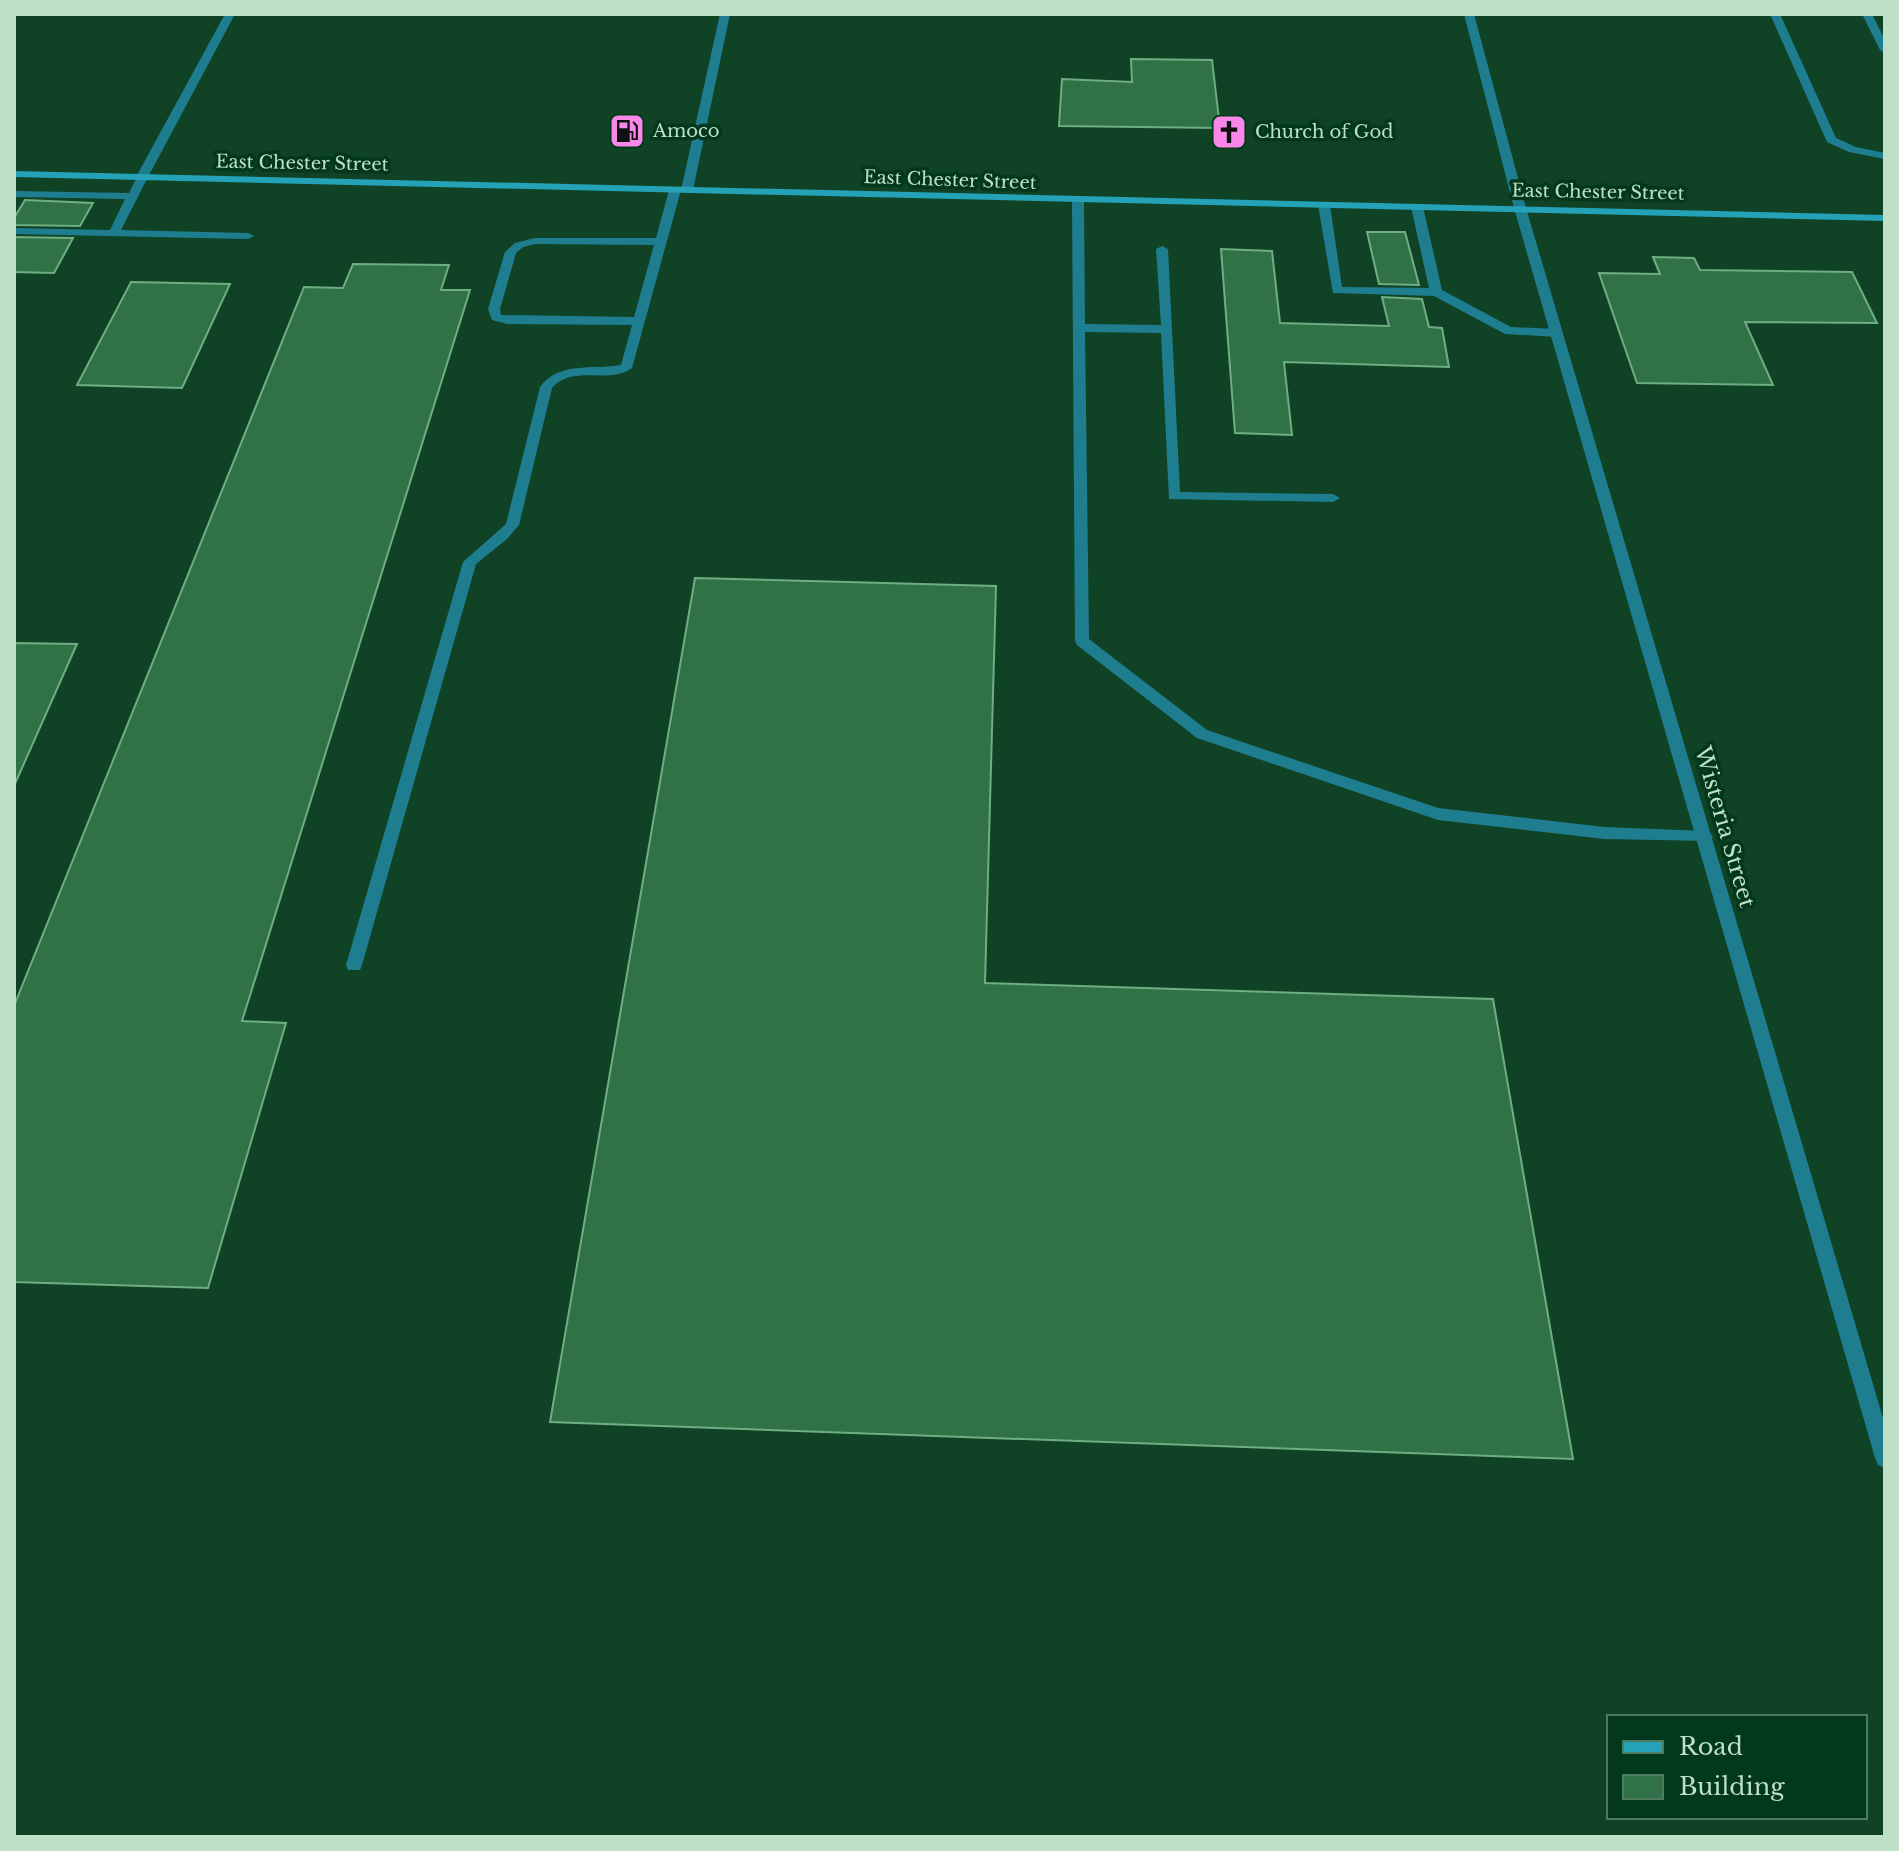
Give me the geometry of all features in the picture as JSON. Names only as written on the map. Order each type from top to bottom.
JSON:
[{"type":"main road","name":"East Chester Street","points":[[14,174],[1885,218]]},
{"type":"street","points":[[114,233],[230,14]]},
{"type":"street","points":[[354,965],[470,562],[487,545],[505,535],[512,525],[546,387],[551,378],[561,374],[615,372],[626,368],[661,242],[681,190],[725,14]]},
{"type":"street","name":"Wisteria Street","points":[[1469,14],[1520,208],[1885,1458]]},
{"type":"street","points":[[1775,14],[1831,140],[1853,150],[1885,156]]},
{"type":"street","points":[[1867,14],[1885,50]]},
{"type":"street","points":[[14,194],[132,196]]},
{"type":"street","points":[[1078,201],[1082,641],[1202,734],[1438,814],[1604,833],[1705,837]]},
{"type":"street","points":[[1324,205],[1337,290],[1436,292],[1509,331],[1557,333]]},
{"type":"street","points":[[1417,207],[1436,292]]},
{"type":"street","points":[[14,231],[248,236]]},
{"type":"street","points":[[640,321],[507,320],[496,317],[494,309],[511,252],[519,245],[535,241],[661,242]]},
{"type":"street","points":[[1162,249],[1174,496],[1333,498]]},
{"type":"street","points":[[1079,328],[1167,329]]},
{"type":"building","points":[[1131,59],[1212,60],[1220,128],[1059,126],[1062,79],[1132,82]]},
{"type":"building","points":[[25,200],[93,203],[80,226],[14,225],[14,218]]},
{"type":"building","points":[[1367,232],[1405,232],[1419,285],[1379,284]]},
{"type":"building","points":[[14,237],[73,238],[54,273],[14,272]]},
{"type":"building","points":[[1221,249],[1272,251],[1280,323],[1389,326],[1382,297],[1422,299],[1429,327],[1442,328],[1449,367],[1284,362],[1292,435],[1235,433]]},
{"type":"building","points":[[1653,257],[1694,258],[1700,270],[1852,272],[1877,323],[1745,322],[1773,385],[1637,383],[1599,273],[1660,274]]},
{"type":"building","points":[[353,264],[449,265],[441,290],[470,290],[242,1021],[286,1023],[208,1288],[14,1282],[14,1006],[304,287],[343,288]]},
{"type":"building","points":[[131,282],[230,284],[182,388],[77,385]]},
{"type":"building","points":[[695,578],[996,586],[985,983],[1493,999],[1573,1459],[550,1422]]},
{"type":"building","points":[[14,643],[77,644],[14,786]]},
{"type":"place","name":"Amoco","points":[[627,131]]},
{"type":"place","name":"Church of God","points":[[1229,132]]}]
